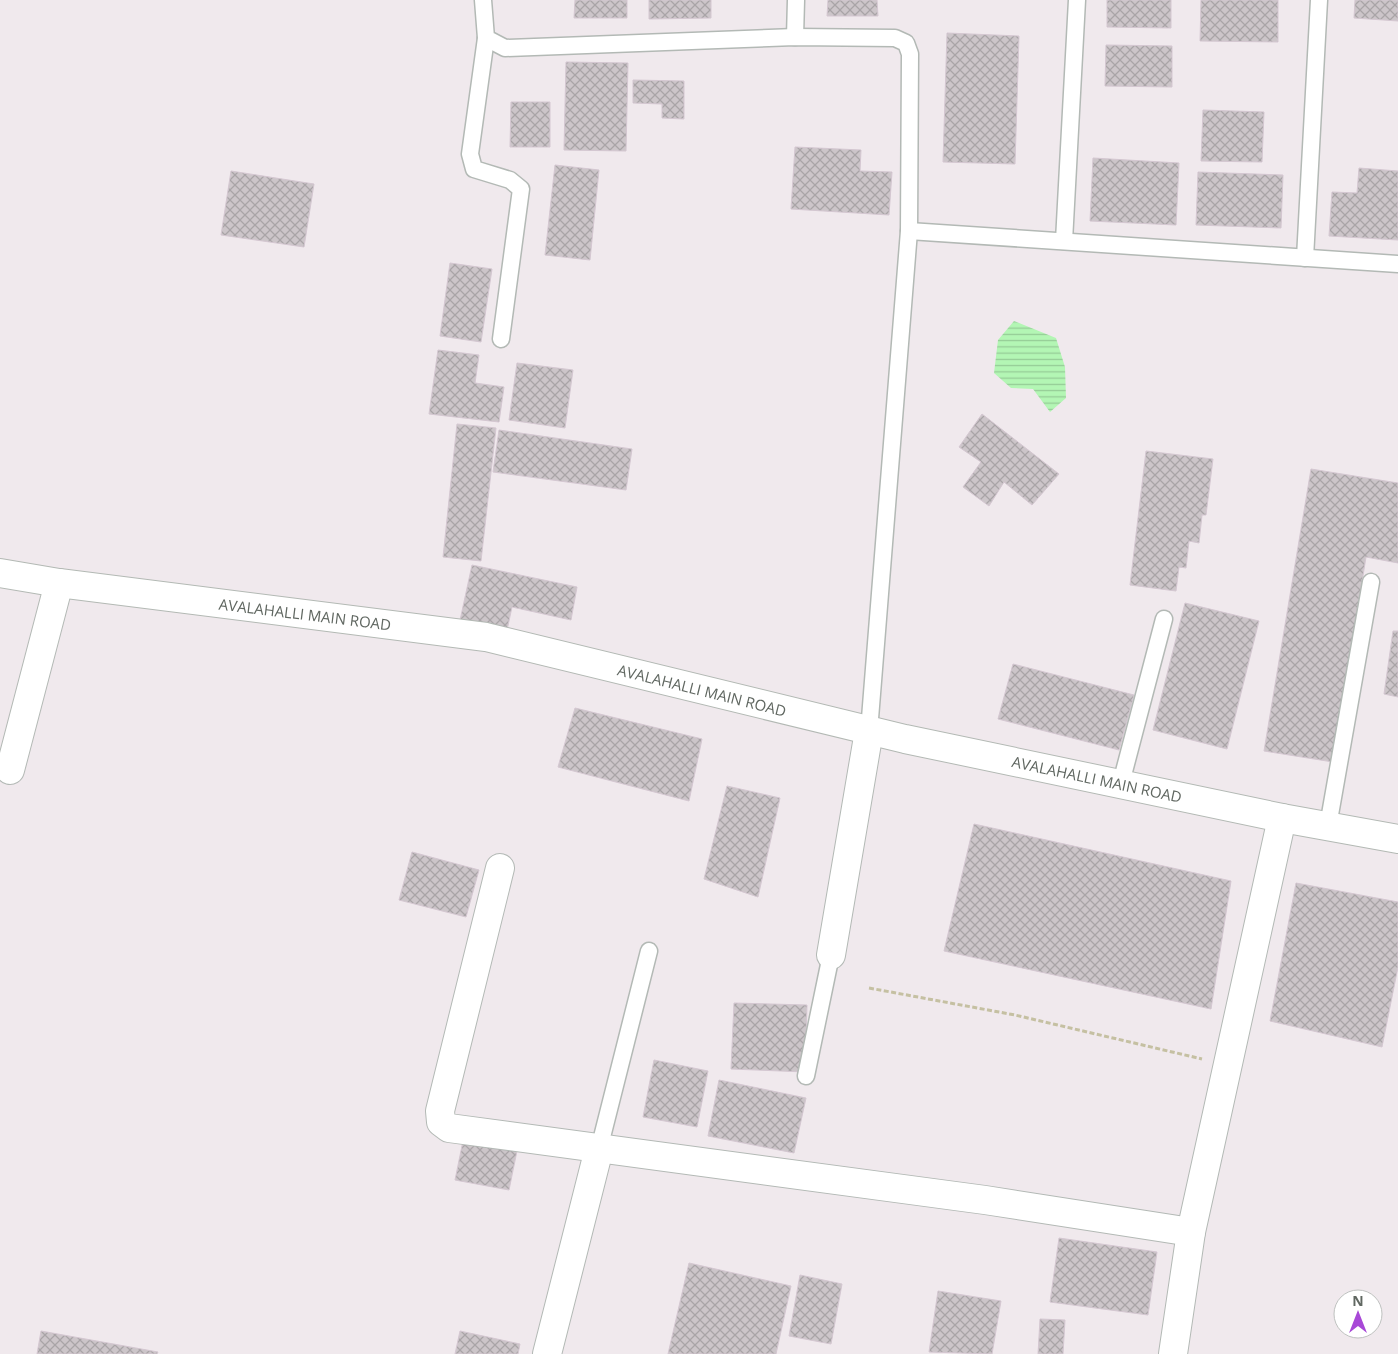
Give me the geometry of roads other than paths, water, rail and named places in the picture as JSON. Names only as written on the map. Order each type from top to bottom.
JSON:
[{"type":"street","name":"AVALAHALLI MAIN ROAD","points":[[0,573],[60,583],[486,637],[869,731],[1282,818],[1398,839]]},
{"type":"street","points":[[10,770],[60,583]]},
{"type":"street","points":[[831,955],[869,731]]},
{"type":"street","points":[[1173,1354],[1191,1232],[1282,818]]},
{"type":"street","points":[[500,868],[440,1111],[441,1122],[449,1128],[985,1200],[1191,1232]]},
{"type":"street","points":[[547,1354],[598,1149]]},
{"type":"lane","points":[[483,0],[486,38],[470,154],[474,169],[510,180],[521,189],[501,339]]},
{"type":"lane","points":[[795,37],[796,0]]},
{"type":"lane","points":[[1064,241],[1077,0]]},
{"type":"lane","points":[[1304,258],[1319,0]]},
{"type":"lane","points":[[486,38],[505,48],[795,37],[895,38],[906,43],[910,54],[909,231],[869,731]]},
{"type":"lane","points":[[909,231],[1398,264]]},
{"type":"lane","points":[[1328,826],[1371,582]]},
{"type":"lane","points":[[1121,783],[1164,618]]},
{"type":"lane","points":[[598,1149],[649,951]]},
{"type":"lane","points":[[806,1076],[831,955]]}]
